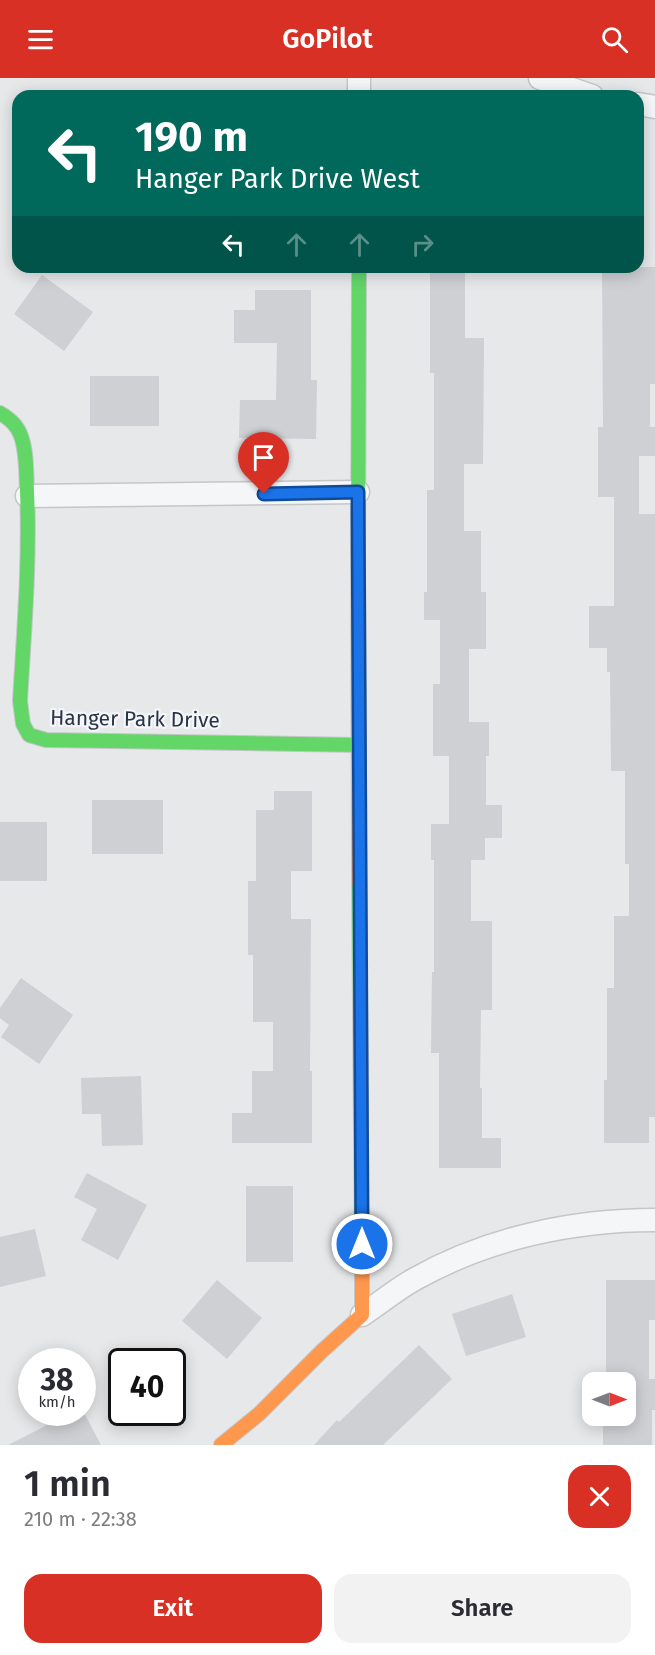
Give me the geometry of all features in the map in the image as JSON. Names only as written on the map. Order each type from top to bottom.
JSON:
[{"type":"street","points":[[540,78],[575,90]]},
{"type":"street","points":[[359,273],[358,745],[362,1315]]},
{"type":"street","name":"Hanger Park Drive","points":[[0,413],[18,428],[24,447],[27,559],[20,701],[23,724],[29,735],[46,740],[358,745]]},
{"type":"street","points":[[27,496],[358,492]]},
{"type":"street","points":[[220,1445],[265,1410],[319,1354],[362,1315],[415,1279],[473,1251],[542,1231],[614,1220],[655,1220]]},
{"type":"building","points":[[644,267],[655,267],[655,384],[650,384],[650,427],[655,427],[655,456],[639,456],[639,514],[655,514],[655,1117],[649,1117],[649,1143],[604,1143],[607,988],[614,988],[614,916],[629,916],[629,864],[625,864],[625,771],[611,771],[610,672],[607,672],[607,648],[589,648],[589,606],[614,606],[614,497],[598,497],[598,427],[603,427],[602,273],[644,273]]},
{"type":"building","points":[[430,273],[465,273],[465,338],[484,338],[483,464],[464,464],[464,531],[481,531],[481,592],[486,592],[486,649],[469,649],[469,722],[489,722],[486,805],[502,805],[502,838],[485,838],[485,860],[471,860],[471,921],[492,921],[492,1010],[481,1010],[480,1088],[482,1088],[482,1138],[501,1138],[501,1168],[439,1168],[439,1053],[431,1053],[434,860],[431,860],[431,824],[449,824],[449,756],[433,756],[433,684],[440,684],[440,620],[424,620],[424,592],[427,592],[427,490],[434,490],[434,373],[430,373]]},
{"type":"building","points":[[42,275],[93,312],[64,351],[14,314]]},
{"type":"building","points":[[255,290],[311,290],[311,380],[317,380],[316,439],[239,438],[240,400],[276,400],[277,343],[234,343],[234,310],[255,310]]},
{"type":"building","points":[[90,376],[159,376],[159,426],[90,426]]},
{"type":"building","points":[[274,791],[312,791],[312,871],[291,871],[291,919],[311,919],[312,1143],[232,1143],[232,1113],[252,1113],[252,1071],[273,1071],[273,1022],[253,1022],[253,955],[248,955],[248,881],[256,881],[256,810],[274,810]]},
{"type":"building","points":[[92,800],[163,800],[163,854],[92,854]]},
{"type":"building","points":[[0,822],[47,822],[47,881],[0,881]]},
{"type":"building","points":[[21,978],[73,1015],[39,1064],[1,1037],[9,1025],[0,1018],[0,1008]]},
{"type":"building","points":[[141,1076],[143,1145],[102,1146],[101,1114],[82,1114],[81,1078]]},
{"type":"building","points":[[87,1173],[147,1205],[118,1260],[81,1240],[97,1209],[74,1197]]},
{"type":"building","points":[[246,1186],[293,1186],[293,1262],[246,1262]]},
{"type":"building","points":[[35,1229],[46,1276],[0,1287],[0,1237]]},
{"type":"building","points":[[217,1280],[262,1318],[227,1359],[182,1321]]},
{"type":"building","points":[[606,1280],[655,1280],[655,1320],[649,1320],[649,1379],[655,1379],[652,1445],[603,1445],[603,1426],[636,1426],[636,1372],[606,1372]]},
{"type":"building","points":[[512,1294],[526,1337],[466,1356],[452,1314]]},
{"type":"building","points":[[419,1345],[452,1379],[383,1445],[314,1445],[337,1420],[339,1422]]},
{"type":"building","points":[[45,1426],[91,1426],[101,1445],[8,1445]]},
{"type":"traffic: fast","points":[[358,551],[359,273]]},
{"type":"traffic: fast","points":[[0,413],[17,429],[21,436],[25,456],[28,544],[20,701],[23,724],[29,735],[46,740],[358,745]]},
{"type":"traffic: fast","points":[[359,883],[362,1254]]},
{"type":"traffic: slow","points":[[358,551],[359,883]]},
{"type":"traffic: slow","points":[[221,1445],[259,1414],[362,1315],[362,1254]]},
{"type":"route","points":[[264,494],[358,492],[362,1244]]}]
